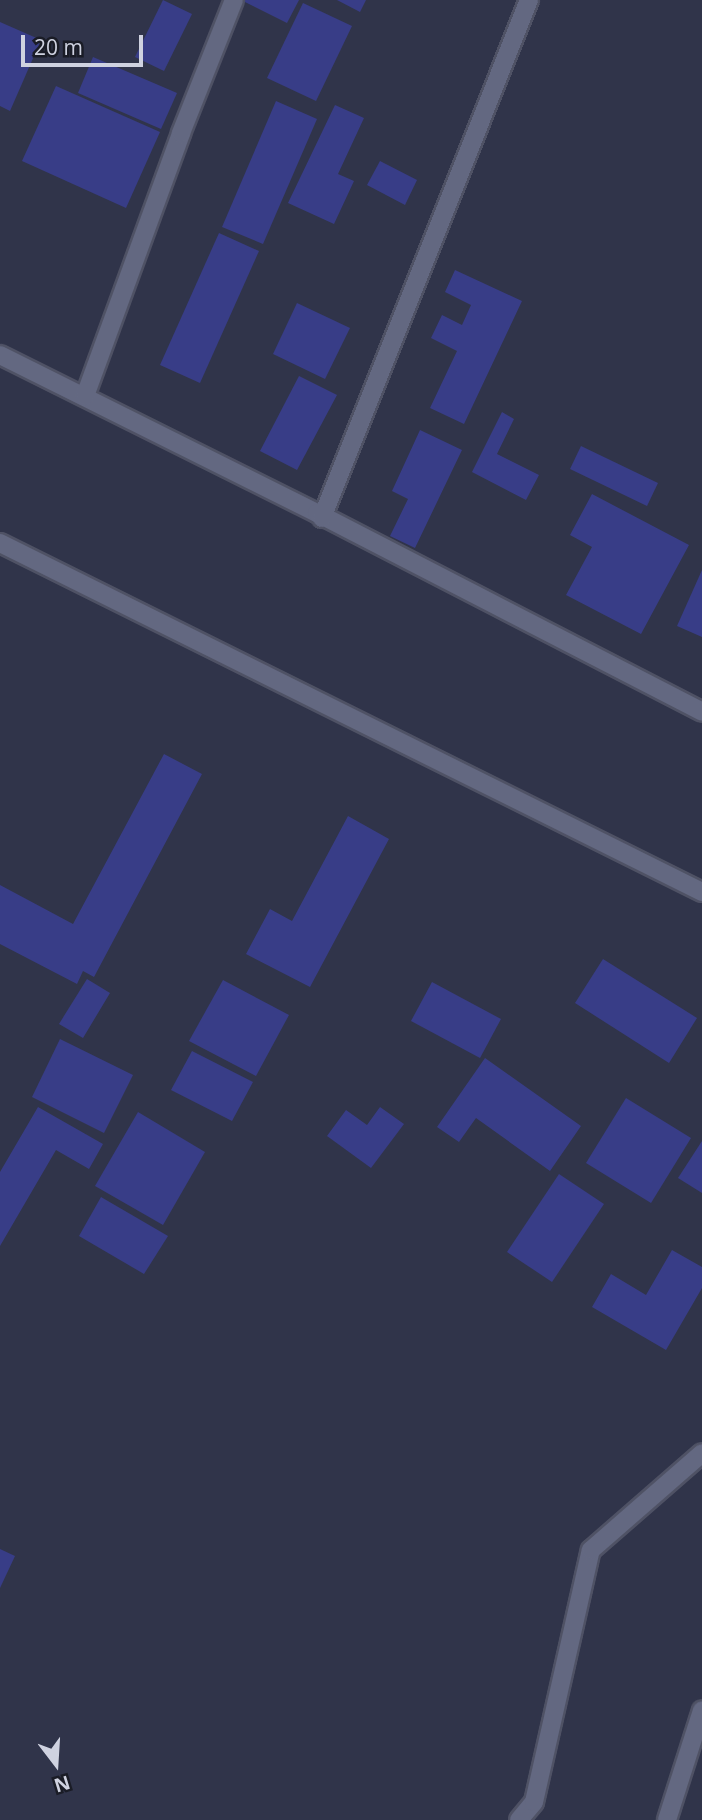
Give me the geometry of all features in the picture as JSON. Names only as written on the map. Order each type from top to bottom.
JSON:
[{"type":"street","points":[[85,397],[181,132],[234,0]]},
{"type":"street","points":[[322,518],[529,0]]},
{"type":"street","points":[[0,355],[702,712]]},
{"type":"street","points":[[0,543],[702,892]]},
{"type":"street","points":[[519,1820],[534,1802],[591,1550],[702,1453]]},
{"type":"street","points":[[667,1820],[702,1710]]},
{"type":"building","points":[[163,0],[192,14],[164,71],[135,57]]},
{"type":"building","points":[[241,0],[299,0],[287,23]]},
{"type":"building","points":[[337,0],[366,0],[360,12]]},
{"type":"building","points":[[303,3],[352,26],[316,101],[267,78]]},
{"type":"building","points":[[0,22],[41,40],[10,111],[0,106]]},
{"type":"building","points":[[93,57],[177,93],[161,129],[78,93]]},
{"type":"building","points":[[56,86],[160,132],[126,208],[22,161]]},
{"type":"building","points":[[276,101],[317,119],[263,244],[222,227]]},
{"type":"building","points":[[335,105],[364,118],[338,174],[354,181],[334,224],[288,203]]},
{"type":"building","points":[[380,161],[417,180],[405,205],[367,185]]},
{"type":"building","points":[[219,233],[259,251],[200,383],[160,365]]},
{"type":"building","points":[[455,270],[522,301],[464,424],[430,408],[457,351],[431,338],[442,315],[462,325],[471,305],[445,292]]},
{"type":"building","points":[[297,303],[350,328],[325,379],[273,354]]},
{"type":"building","points":[[299,376],[337,395],[297,470],[260,451]]},
{"type":"building","points":[[502,412],[514,419],[497,454],[539,475],[526,500],[472,472]]},
{"type":"building","points":[[420,430],[462,450],[415,548],[390,536],[408,499],[392,491]]},
{"type":"building","points":[[581,446],[658,483],[647,506],[570,469]]},
{"type":"building","points":[[592,494],[689,545],[641,634],[566,595],[592,547],[570,535]]},
{"type":"building","points":[[702,570],[702,637],[677,626]]},
{"type":"building","points":[[164,754],[202,774],[94,977],[83,971],[77,984],[0,944],[0,885],[73,924]]},
{"type":"building","points":[[348,816],[389,839],[310,987],[246,954],[270,909],[292,921]]},
{"type":"building","points":[[603,959],[697,1018],[669,1063],[575,1003]]},
{"type":"building","points":[[87,979],[110,993],[83,1038],[59,1024]]},
{"type":"building","points":[[223,980],[289,1015],[256,1076],[189,1041]]},
{"type":"building","points":[[432,982],[501,1019],[480,1058],[411,1021]]},
{"type":"building","points":[[60,1039],[133,1075],[104,1133],[32,1097]]},
{"type":"building","points":[[192,1051],[253,1082],[232,1121],[171,1090]]},
{"type":"building","points":[[485,1058],[581,1126],[550,1171],[476,1118],[459,1142],[437,1127]]},
{"type":"building","points":[[626,1098],[691,1138],[651,1203],[586,1163]]},
{"type":"building","points":[[38,1107],[103,1144],[89,1169],[56,1150],[0,1246],[0,1172]]},
{"type":"building","points":[[380,1107],[404,1124],[371,1168],[327,1136],[346,1110],[367,1125]]},
{"type":"building","points":[[138,1112],[205,1152],[163,1225],[95,1186]]},
{"type":"building","points":[[702,1141],[702,1193],[678,1178]]},
{"type":"building","points":[[559,1174],[604,1204],[552,1282],[507,1252]]},
{"type":"building","points":[[101,1197],[168,1236],[144,1274],[79,1236]]},
{"type":"building","points":[[672,1250],[702,1267],[702,1288],[666,1350],[592,1307],[611,1274],[646,1295]]},
{"type":"building","points":[[0,1549],[15,1556],[0,1588]]}]
